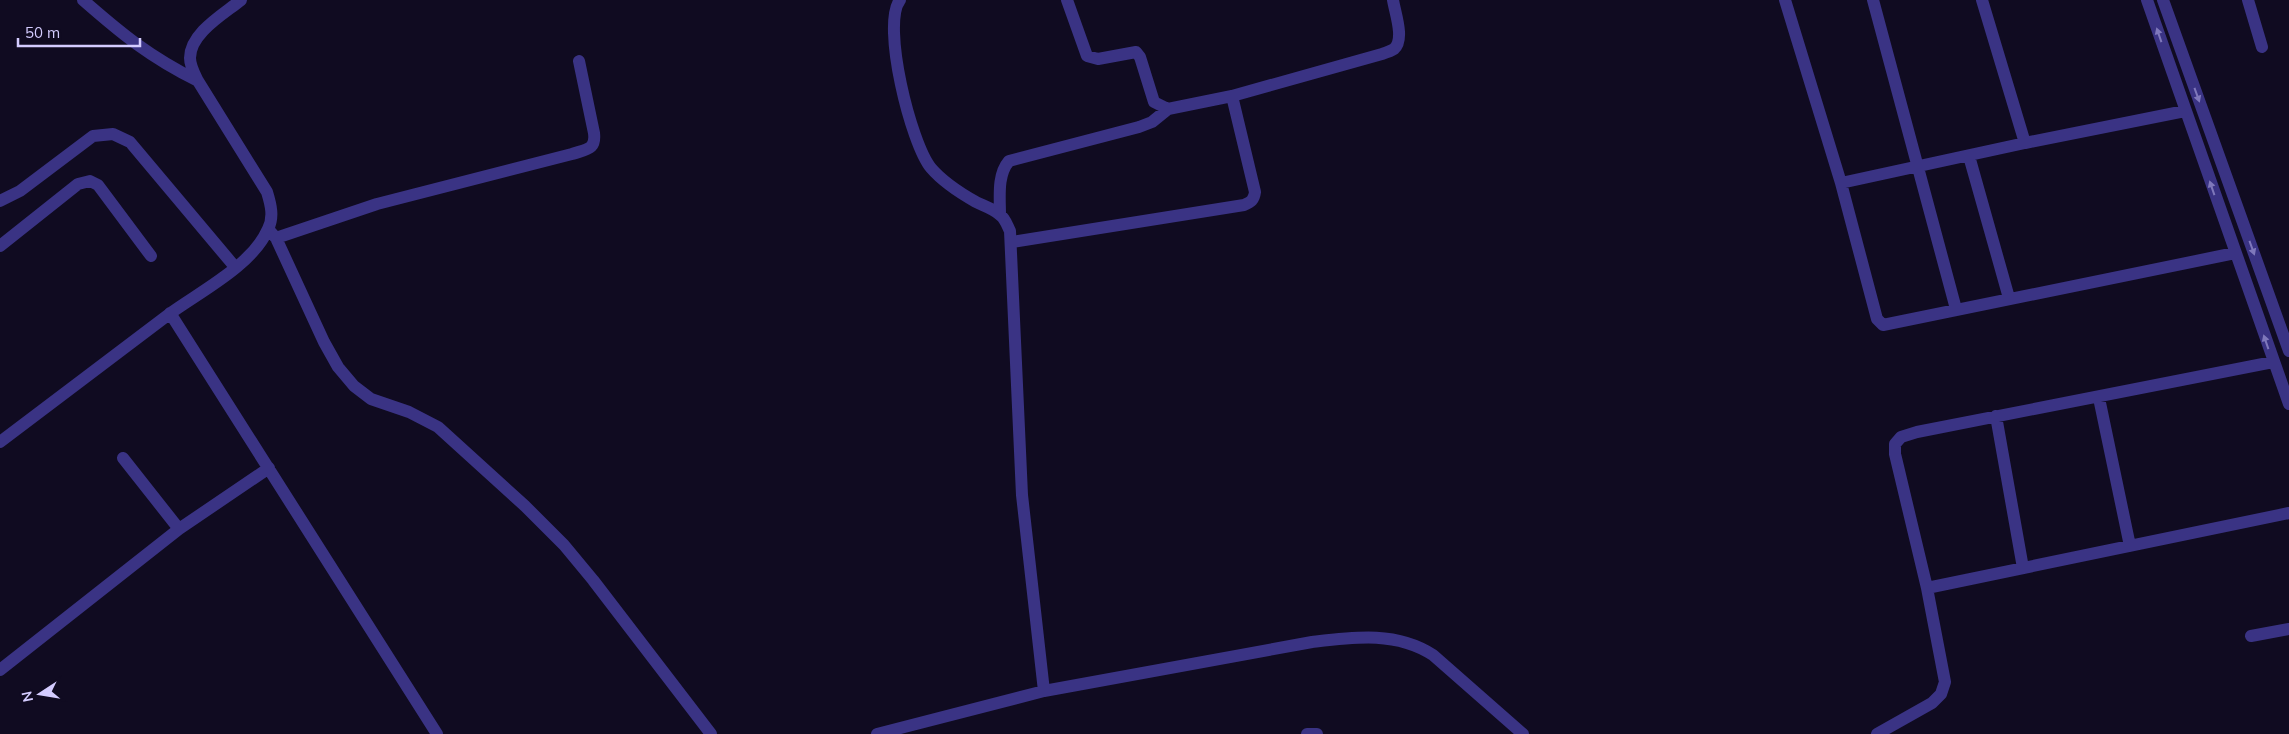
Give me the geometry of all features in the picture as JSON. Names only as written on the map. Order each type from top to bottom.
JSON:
[{"type":"street","points":[[83,0],[141,50],[163,64],[198,81]]},
{"type":"street","points":[[241,0],[211,24],[192,46],[191,67],[267,192],[272,210],[272,234],[338,368],[354,386],[371,399],[409,412],[438,427],[526,506],[564,545],[593,580],[711,734]]},
{"type":"street","points":[[900,0],[896,5],[894,19],[898,63],[908,119],[922,155],[940,177],[961,194],[1000,214],[1010,230],[1022,495],[1044,691]]},
{"type":"street","points":[[1067,0],[1087,56],[1098,59],[1136,52],[1140,57],[1154,102],[1168,109]]},
{"type":"street","points":[[1000,214],[1001,176],[1003,168],[1009,161],[1139,127],[1152,122],[1168,109],[1232,96],[1394,49],[1398,42],[1399,33],[1393,0]]},
{"type":"street","points":[[1785,0],[1841,182],[1877,319],[1880,323],[1887,325],[2009,298],[2235,253]]},
{"type":"street","points":[[1873,0],[1919,165],[1956,309]]},
{"type":"street","points":[[1982,0],[2025,143]]},
{"type":"street","points":[[2147,0],[2289,404]]},
{"type":"street","points":[[2163,0],[2285,330],[2289,351]]},
{"type":"street","points":[[2248,0],[2262,47]]},
{"type":"street","points":[[0,442],[170,313],[236,267],[272,234],[377,204],[572,154],[593,146],[595,143],[594,133],[580,61]]},
{"type":"street","points":[[1012,242],[1244,205],[1251,202],[1255,192],[1232,96]]},
{"type":"street","points":[[1841,182],[2185,111]]},
{"type":"street","points":[[0,202],[20,191],[93,136],[113,134],[130,142],[236,267]]},
{"type":"street","points":[[1970,156],[2009,298]]},
{"type":"street","points":[[0,246],[78,184],[90,181],[98,185],[151,256]]},
{"type":"street","points":[[170,313],[437,734]]},
{"type":"street","points":[[1876,734],[1932,703],[1941,694],[1945,682],[1926,588],[1895,454],[1895,444],[1901,437],[1996,416],[2099,398],[2273,362]]},
{"type":"street","points":[[2099,398],[2130,546]]},
{"type":"street","points":[[1996,416],[2024,568]]},
{"type":"street","points":[[123,458],[179,529]]},
{"type":"street","points":[[0,670],[179,529],[269,468]]},
{"type":"street","points":[[1926,588],[2289,513]]},
{"type":"street","points":[[2251,636],[2289,629]]},
{"type":"street","points":[[877,734],[1044,691],[1312,642],[1350,637],[1384,637],[1410,643],[1433,654],[1523,734]]},
{"type":"street","points":[[1307,734],[1317,734]]}]
